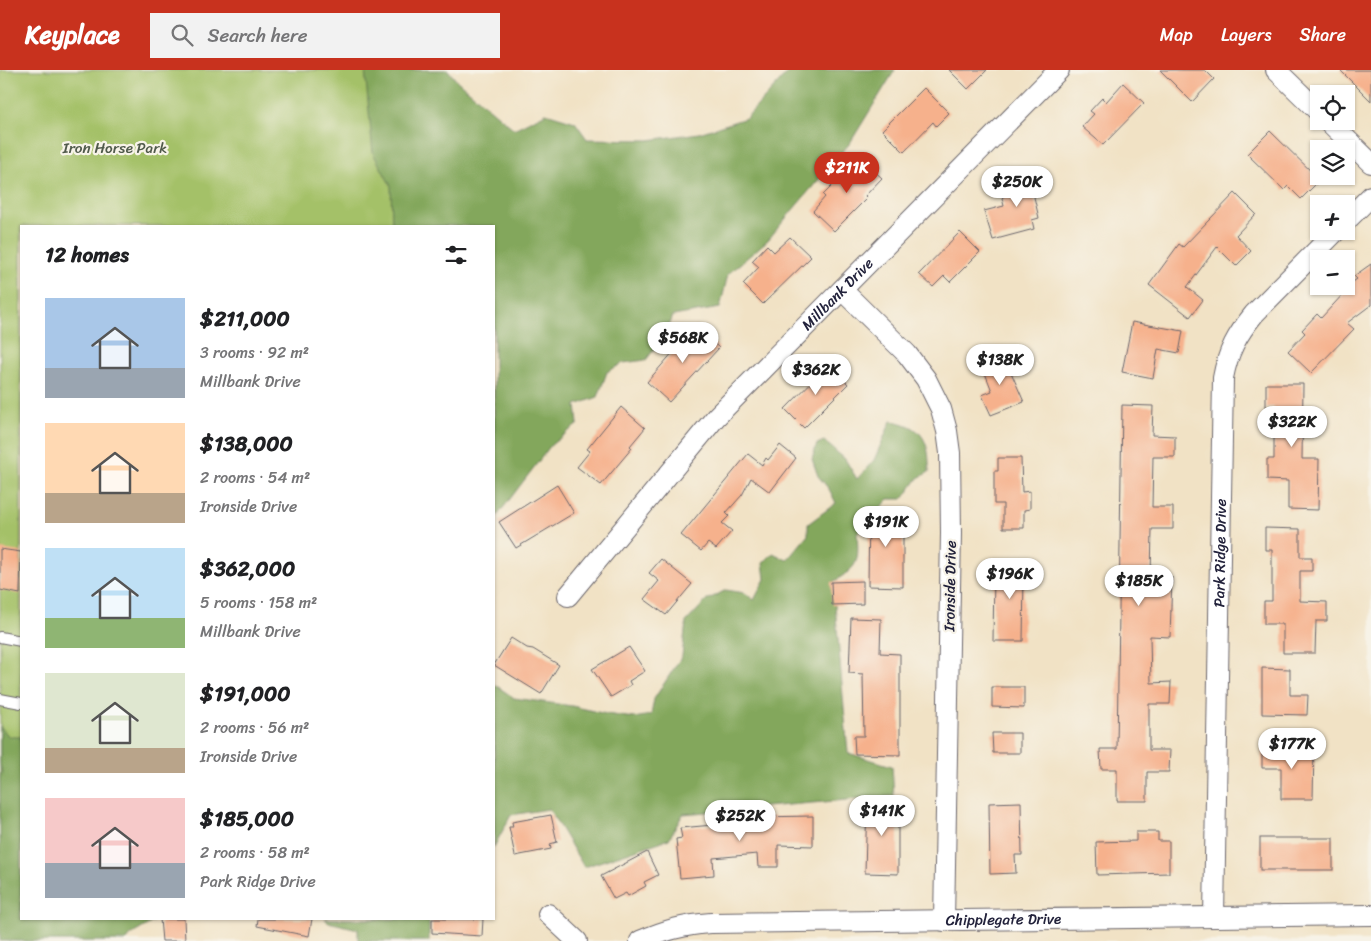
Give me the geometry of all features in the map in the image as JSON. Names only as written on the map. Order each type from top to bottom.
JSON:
[{"type":"street","name":"Millbank Drive","points":[[568,596],[716,418],[1059,70]]},
{"type":"street","points":[[1276,70],[1310,103]]},
{"type":"street","points":[[1337,130],[1371,163]]},
{"type":"street","points":[[1355,212],[1371,196]]},
{"type":"street","name":"Park Ridge Drive","points":[[1214,917],[1223,378],[1226,360],[1233,344],[1254,314],[1327,240]]},
{"type":"street","name":"Ironside Drive","points":[[842,290],[907,354],[926,379],[941,409],[947,431],[950,453],[950,533],[944,921]]},
{"type":"street","points":[[548,914],[577,941]]},
{"type":"street","name":"Chipplegate Drive","points":[[640,941],[666,930],[688,924],[711,923],[1371,915]]},
{"type":"lane","points":[[0,637],[20,641]]},
{"type":"lane","points":[[0,699],[20,702]]},
{"type":"green space","name":"Iron Horse Park","points":[[0,70],[418,70],[416,225],[20,225],[20,818],[0,817]]},
{"type":"green space","points":[[365,70],[448,70],[456,80],[514,129],[546,113],[575,122],[587,139],[649,140],[699,133],[746,118],[790,70],[895,70],[850,143],[768,240],[728,274],[720,308],[673,316],[666,334],[646,360],[623,363],[607,372],[598,397],[576,405],[578,424],[551,445],[495,519],[495,225],[392,225],[391,186],[373,153]]},
{"type":"green space","points":[[891,421],[911,426],[917,431],[926,444],[929,461],[929,472],[918,478],[903,499],[889,499],[857,533],[858,551],[856,563],[848,572],[833,582],[848,753],[892,766],[894,796],[683,814],[669,839],[584,867],[549,809],[511,815],[495,845],[495,685],[514,698],[572,706],[634,718],[651,715],[654,699],[682,656],[686,622],[707,600],[726,590],[745,593],[754,600],[765,579],[763,563],[773,553],[787,560],[808,535],[808,524],[836,503],[829,489],[818,476],[812,459],[817,444],[824,441],[845,459],[857,479],[874,460]]},
{"type":"green space","points":[[0,726],[9,737],[20,737],[20,920],[155,920],[131,935],[126,941],[0,941],[0,777],[2,773],[0,764]]},
{"type":"green space","points":[[326,920],[429,920],[429,941],[358,941],[358,929]]},
{"type":"building","points":[[949,70],[987,70],[968,89]]},
{"type":"building","points":[[1160,70],[1205,70],[1214,79],[1192,102]]},
{"type":"building","points":[[1340,70],[1371,70],[1371,101]]},
{"type":"building","points":[[1123,83],[1144,103],[1103,145],[1082,127],[1094,114],[1090,111],[1102,98],[1106,102]]},
{"type":"building","points":[[924,88],[949,113],[936,126],[933,122],[904,152],[882,130]]},
{"type":"building","points":[[1270,131],[1310,170],[1310,185],[1315,185],[1301,199],[1288,186],[1284,190],[1247,154]]},
{"type":"building","points":[[860,158],[882,178],[865,196],[867,198],[834,231],[813,211],[825,197],[823,195]]},
{"type":"building","points":[[1033,169],[1048,183],[1034,197],[1039,218],[1032,220],[1034,229],[993,240],[984,211],[1004,206],[1002,198]]},
{"type":"building","points":[[1235,193],[1256,214],[1236,235],[1251,251],[1236,266],[1217,247],[1187,287],[1203,300],[1190,317],[1149,285],[1179,244],[1183,247]]},
{"type":"building","points":[[960,232],[980,252],[950,282],[944,276],[933,287],[919,274]]},
{"type":"building","points":[[790,237],[811,257],[763,304],[743,284],[759,267],[752,261],[767,245],[774,252]]},
{"type":"building","points":[[1371,264],[1371,305],[1347,323],[1354,329],[1311,373],[1288,351],[1305,333],[1302,330],[1317,314],[1321,318],[1342,295],[1355,295],[1355,280],[1357,279],[1355,275]]},
{"type":"building","points":[[1132,322],[1183,331],[1179,353],[1158,349],[1153,378],[1122,372]]},
{"type":"building","points":[[696,326],[719,348],[669,402],[647,382]]},
{"type":"building","points":[[1000,353],[1007,371],[1010,370],[1024,402],[991,415],[982,395],[992,391],[980,360]]},
{"type":"building","points":[[828,365],[848,384],[804,428],[785,409]]},
{"type":"building","points":[[1266,384],[1303,384],[1302,459],[1319,459],[1318,510],[1288,509],[1288,481],[1267,480],[1267,459],[1274,459],[1274,407],[1266,407]]},
{"type":"building","points":[[1122,405],[1153,406],[1152,435],[1175,436],[1175,457],[1153,457],[1152,507],[1173,507],[1173,529],[1152,529],[1151,577],[1172,577],[1170,637],[1150,636],[1151,683],[1171,682],[1170,704],[1149,704],[1149,750],[1170,750],[1169,772],[1147,772],[1147,801],[1117,801],[1117,769],[1101,769],[1100,749],[1117,749]]},
{"type":"building","points":[[621,407],[645,428],[630,446],[632,448],[601,485],[577,467],[590,451],[587,449]]},
{"type":"building","points":[[780,445],[796,458],[770,492],[751,478],[742,495],[726,513],[729,516],[722,523],[732,531],[716,549],[708,543],[701,551],[681,535],[748,454],[762,465],[766,458],[768,460]]},
{"type":"building","points":[[998,458],[1021,458],[1022,492],[1030,491],[1030,509],[1024,510],[1024,528],[1003,528],[1003,504],[994,504],[994,471],[998,471]]},
{"type":"building","points":[[557,485],[574,513],[516,548],[499,522]]},
{"type":"building","points":[[903,509],[903,587],[868,586],[869,510]]},
{"type":"building","points":[[1265,528],[1300,529],[1300,557],[1312,557],[1312,571],[1300,571],[1300,601],[1327,602],[1327,621],[1316,621],[1315,653],[1283,653],[1283,624],[1264,624],[1264,601],[1272,601],[1272,550],[1265,550]]},
{"type":"building","points":[[0,549],[20,552],[20,594],[0,590]]},
{"type":"building","points":[[661,559],[692,584],[666,615],[644,599],[659,581],[649,573]]},
{"type":"building","points":[[997,561],[1033,561],[1033,575],[1024,575],[1023,641],[993,641],[994,573],[997,573]]},
{"type":"building","points":[[863,581],[863,604],[832,605],[831,582]]},
{"type":"building","points":[[851,618],[881,619],[880,653],[900,654],[900,755],[855,754],[854,736],[864,736],[863,674],[849,673]]},
{"type":"building","points":[[511,638],[559,665],[541,694],[495,666]]},
{"type":"building","points":[[629,647],[645,671],[629,681],[631,685],[611,697],[592,669]]},
{"type":"building","points":[[1262,668],[1290,669],[1290,695],[1308,695],[1307,715],[1262,714]]},
{"type":"building","points":[[992,687],[1024,687],[1024,708],[992,707]]},
{"type":"building","points":[[992,733],[1020,733],[1020,753],[993,753]]},
{"type":"building","points":[[1262,747],[1314,748],[1313,799],[1281,799],[1281,768],[1262,768]]},
{"type":"building","points":[[867,800],[898,800],[898,874],[865,873]]},
{"type":"building","points":[[1021,802],[1022,855],[1015,855],[1016,873],[990,874],[989,803]]},
{"type":"building","points":[[551,815],[557,842],[550,844],[551,849],[515,856],[509,827],[513,827],[512,822]]},
{"type":"building","points":[[813,816],[813,846],[778,845],[778,867],[758,867],[757,854],[713,858],[714,875],[680,878],[676,839],[682,838],[680,828],[757,821],[756,817]]},
{"type":"building","points":[[1136,832],[1158,832],[1158,841],[1169,841],[1169,873],[1097,875],[1096,842],[1136,841]]},
{"type":"building","points":[[1260,838],[1333,838],[1333,870],[1260,870]]},
{"type":"building","points":[[647,852],[658,875],[644,882],[646,886],[628,896],[626,893],[614,899],[601,876]]},
{"type":"building","points":[[160,920],[184,920],[185,941],[162,941]]},
{"type":"building","points":[[258,920],[312,920],[309,936],[257,926]]},
{"type":"building","points":[[432,920],[483,920],[482,936],[432,933]]}]
